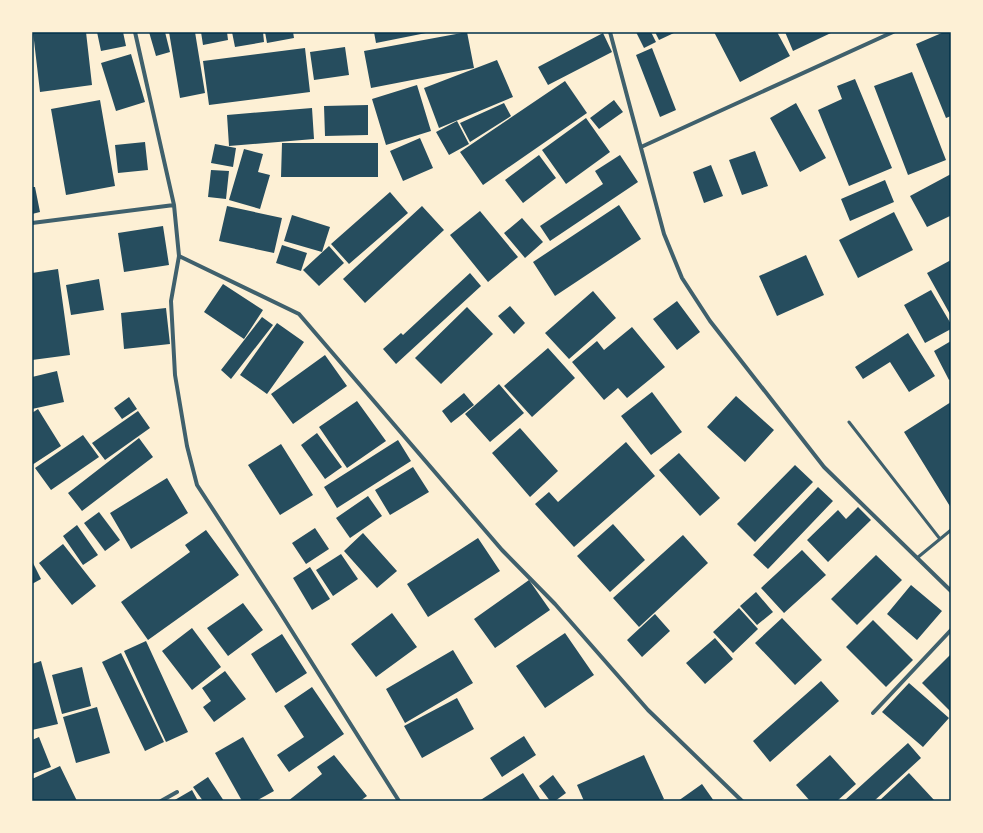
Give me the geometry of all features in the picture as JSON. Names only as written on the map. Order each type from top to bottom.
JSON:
[{"type":"street","points":[[136,32],[174,205],[179,256],[171,301],[175,375],[187,446],[197,485],[281,613],[399,801]]},
{"type":"street","points":[[610,32],[664,234],[682,278],[710,321],[824,467],[951,591]]},
{"type":"street","points":[[641,147],[893,32]]},
{"type":"street","points":[[32,223],[174,205]]},
{"type":"street","points":[[179,256],[299,314],[502,550],[555,604],[648,710],[742,801]]},
{"type":"street","points":[[873,713],[951,630]]},
{"type":"street","points":[[161,801],[177,792]]},
{"type":"lane","points":[[849,422],[940,539]]},
{"type":"lane","points":[[917,558],[951,530]]},
{"type":"building","points":[[33,32],[86,32],[92,85],[40,92]]},
{"type":"building","points":[[97,32],[123,32],[126,46],[101,51]]},
{"type":"building","points":[[149,32],[165,32],[170,52],[156,56]]},
{"type":"building","points":[[169,32],[195,32],[205,93],[180,98]]},
{"type":"building","points":[[201,32],[227,32],[228,40],[203,45]]},
{"type":"building","points":[[232,32],[263,32],[264,42],[235,47]]},
{"type":"building","points":[[265,32],[293,32],[294,38],[267,43]]},
{"type":"building","points":[[374,32],[426,32],[426,33],[376,43]]},
{"type":"building","points":[[467,32],[474,68],[371,88],[364,51]]},
{"type":"building","points":[[636,32],[651,32],[656,42],[644,48]]},
{"type":"building","points":[[655,32],[676,32],[659,40]]},
{"type":"building","points":[[714,32],[777,32],[790,56],[740,82]]},
{"type":"building","points":[[785,32],[833,32],[793,51]]},
{"type":"building","points":[[944,32],[951,32],[951,116],[946,118],[916,44]]},
{"type":"building","points":[[603,33],[612,52],[548,85],[538,67]]},
{"type":"building","points":[[345,47],[349,75],[314,80],[310,52]]},
{"type":"building","points":[[305,48],[310,92],[209,105],[203,61]]},
{"type":"building","points":[[652,48],[676,110],[660,117],[636,55]]},
{"type":"building","points":[[131,54],[145,102],[116,111],[101,63]]},
{"type":"building","points":[[497,60],[513,97],[439,128],[424,88]]},
{"type":"building","points":[[912,72],[946,160],[908,175],[874,86]]},
{"type":"building","points":[[855,79],[892,168],[849,186],[818,110],[842,99],[837,86]]},
{"type":"building","points":[[565,81],[587,113],[483,185],[460,152]]},
{"type":"building","points":[[417,85],[431,131],[386,145],[372,99]]},
{"type":"building","points":[[100,100],[115,186],[66,195],[51,109]]},
{"type":"building","points":[[614,100],[623,112],[599,129],[590,118]]},
{"type":"building","points":[[504,103],[511,116],[470,142],[460,123]]},
{"type":"building","points":[[796,103],[826,158],[800,172],[770,118]]},
{"type":"building","points":[[368,105],[368,135],[325,136],[324,106]]},
{"type":"building","points":[[312,108],[314,139],[229,146],[227,115]]},
{"type":"building","points":[[586,118],[610,152],[566,184],[542,150]]},
{"type":"building","points":[[457,121],[469,144],[449,155],[436,132]]},
{"type":"building","points":[[420,138],[433,168],[403,181],[390,151]]},
{"type":"building","points":[[145,142],[148,170],[118,173],[115,145]]},
{"type":"building","points":[[282,143],[378,143],[378,177],[281,177]]},
{"type":"building","points":[[215,144],[236,148],[233,167],[211,163]]},
{"type":"building","points":[[244,149],[263,154],[258,172],[270,175],[260,209],[229,200]]},
{"type":"building","points":[[755,151],[768,186],[742,195],[729,160]]},
{"type":"building","points":[[539,155],[556,178],[523,203],[505,180]]},
{"type":"building","points":[[620,155],[638,182],[550,241],[540,226],[603,184],[595,171]]},
{"type":"building","points":[[711,165],[723,196],[704,203],[693,172]]},
{"type":"building","points":[[211,170],[229,171],[226,199],[208,197]]},
{"type":"building","points":[[951,174],[951,218],[950,216],[927,227],[910,196]]},
{"type":"building","points":[[885,180],[894,202],[850,221],[841,199]]},
{"type":"building","points":[[32,187],[35,187],[40,212],[32,214]]},
{"type":"building","points":[[390,192],[408,213],[349,264],[331,244]]},
{"type":"building","points":[[619,205],[641,239],[555,296],[533,262]]},
{"type":"building","points":[[227,206],[282,218],[274,253],[219,241]]},
{"type":"building","points":[[422,206],[444,230],[365,303],[343,279]]},
{"type":"building","points":[[480,211],[518,257],[488,282],[450,235]]},
{"type":"building","points":[[894,212],[913,250],[858,278],[839,240]]},
{"type":"building","points":[[292,215],[330,227],[322,252],[284,241]]},
{"type":"building","points":[[522,218],[543,242],[525,258],[504,233]]},
{"type":"building","points":[[163,226],[169,265],[124,272],[118,233]]},
{"type":"building","points":[[282,245],[307,253],[301,271],[276,263]]},
{"type":"building","points":[[329,246],[344,263],[319,286],[303,270]]},
{"type":"building","points":[[806,255],[824,295],[777,316],[759,276]]},
{"type":"building","points":[[951,260],[951,316],[927,273]]},
{"type":"building","points":[[58,269],[70,355],[32,360],[32,273]]},
{"type":"building","points":[[470,273],[481,286],[396,364],[383,349],[401,333],[403,335]]},
{"type":"building","points":[[99,279],[104,310],[71,315],[66,285]]},
{"type":"building","points":[[223,284],[263,310],[244,339],[204,312]]},
{"type":"building","points":[[931,290],[951,324],[951,329],[925,343],[904,305]]},
{"type":"building","points":[[593,291],[616,318],[569,359],[545,333]]},
{"type":"building","points":[[677,301],[700,332],[677,350],[653,319]]},
{"type":"building","points":[[510,306],[525,323],[514,334],[498,316]]},
{"type":"building","points":[[467,307],[493,334],[441,384],[415,358]]},
{"type":"building","points":[[166,308],[170,344],[124,349],[121,313]]},
{"type":"building","points":[[262,317],[273,325],[231,379],[221,370]]},
{"type":"building","points":[[277,323],[304,342],[267,394],[240,375]]},
{"type":"building","points":[[632,327],[665,367],[627,398],[618,388],[604,400],[572,362],[597,341],[604,350]]},
{"type":"building","points":[[908,333],[935,376],[909,392],[890,362],[863,379],[855,367]]},
{"type":"building","points":[[951,341],[951,379],[949,380],[934,351]]},
{"type":"building","points":[[548,348],[575,378],[532,417],[504,386]]},
{"type":"building","points":[[325,355],[347,386],[293,424],[271,394]]},
{"type":"building","points":[[57,371],[64,402],[32,409],[32,377]]},
{"type":"building","points":[[499,384],[524,413],[490,442],[465,414]]},
{"type":"building","points":[[652,392],[682,432],[651,455],[621,416]]},
{"type":"building","points":[[464,393],[474,405],[451,423],[442,411]]},
{"type":"building","points":[[736,396],[774,430],[745,462],[707,427]]},
{"type":"building","points":[[129,397],[137,409],[122,419],[114,408]]},
{"type":"building","points":[[357,401],[386,441],[347,468],[319,427]]},
{"type":"building","points":[[951,402],[951,508],[904,432]]},
{"type":"building","points":[[38,409],[61,446],[32,465],[32,413]]},
{"type":"building","points":[[138,411],[150,428],[105,460],[92,443]]},
{"type":"building","points":[[520,428],[558,471],[530,497],[492,453]]},
{"type":"building","points":[[317,433],[342,467],[325,479],[301,445]]},
{"type":"building","points":[[83,435],[99,457],[51,490],[35,468]]},
{"type":"building","points":[[139,438],[153,457],[82,511],[68,493]]},
{"type":"building","points":[[398,440],[411,461],[337,508],[324,487]]},
{"type":"building","points":[[626,442],[655,476],[574,547],[535,504],[549,492],[558,502]]},
{"type":"building","points":[[281,444],[313,495],[280,515],[248,465]]},
{"type":"building","points":[[679,453],[720,498],[700,516],[659,470]]},
{"type":"building","points":[[795,465],[813,482],[755,542],[737,524]]},
{"type":"building","points":[[413,467],[429,492],[390,515],[375,490]]},
{"type":"building","points":[[167,478],[188,513],[131,549],[110,513]]},
{"type":"building","points":[[818,487],[833,501],[768,569],[753,555]]},
{"type":"building","points":[[368,496],[382,516],[350,538],[336,518]]},
{"type":"building","points":[[858,507],[871,520],[828,562],[807,540],[838,510],[846,519]]},
{"type":"building","points":[[99,512],[120,540],[105,551],[84,523]]},
{"type":"building","points":[[613,524],[645,560],[610,592],[577,556]]},
{"type":"building","points":[[77,525],[98,555],[83,565],[63,536]]},
{"type":"building","points":[[315,528],[329,549],[306,564],[292,543]]},
{"type":"building","points":[[206,530],[239,575],[148,640],[121,602],[190,552],[185,545]]},
{"type":"building","points":[[363,533],[397,571],[377,588],[344,551]]},
{"type":"building","points":[[683,535],[708,563],[639,627],[613,598]]},
{"type":"building","points":[[478,538],[500,571],[428,617],[407,584]]},
{"type":"building","points":[[63,544],[96,586],[72,605],[39,563]]},
{"type":"building","points":[[802,550],[826,575],[784,613],[761,588]]},
{"type":"building","points":[[341,554],[358,579],[333,596],[316,570]]},
{"type":"building","points":[[876,555],[902,580],[857,625],[831,599]]},
{"type":"building","points":[[32,561],[41,579],[32,584]]},
{"type":"building","points":[[310,567],[330,599],[312,610],[293,578]]},
{"type":"building","points":[[529,580],[550,610],[495,648],[474,619]]},
{"type":"building","points":[[911,585],[942,611],[917,640],[887,614]]},
{"type":"building","points":[[756,592],[773,612],[757,625],[740,606]]},
{"type":"building","points":[[243,603],[263,630],[228,656],[207,628]]},
{"type":"building","points":[[739,608],[758,629],[733,653],[713,632]]},
{"type":"building","points":[[392,613],[417,647],[376,677],[351,644]]},
{"type":"building","points":[[655,614],[670,631],[642,657],[627,640]]},
{"type":"building","points":[[782,618],[822,660],[795,685],[755,643]]},
{"type":"building","points":[[873,620],[913,660],[886,687],[846,647]]},
{"type":"building","points":[[192,628],[221,667],[192,690],[162,651]]},
{"type":"building","points":[[565,633],[594,675],[545,708],[516,666]]},
{"type":"building","points":[[282,634],[307,673],[276,693],[251,654]]},
{"type":"building","points":[[715,638],[733,659],[705,684],[686,663]]},
{"type":"building","points":[[146,641],[188,732],[166,742],[124,651]]},
{"type":"building","points":[[453,650],[473,683],[405,723],[386,689]]},
{"type":"building","points":[[121,653],[164,742],[145,751],[102,662]]},
{"type":"building","points":[[951,654],[951,712],[922,683]]},
{"type":"building","points":[[41,661],[58,724],[32,730],[32,664]]},
{"type":"building","points":[[82,667],[91,706],[62,714],[52,675]]},
{"type":"building","points":[[225,671],[246,699],[214,722],[203,707],[211,701],[202,688]]},
{"type":"building","points":[[821,681],[839,701],[770,762],[753,741]]},
{"type":"building","points":[[909,683],[949,718],[923,747],[882,712]]},
{"type":"building","points":[[312,687],[344,734],[289,772],[277,755],[304,737],[284,706]]},
{"type":"building","points":[[457,698],[474,729],[422,758],[404,726]]},
{"type":"building","points":[[97,707],[110,753],[76,763],[63,717]]},
{"type":"building","points":[[524,736],[536,755],[502,777],[490,758]]},
{"type":"building","points":[[39,737],[51,767],[32,774],[32,740]]},
{"type":"building","points":[[243,737],[274,791],[256,801],[242,801],[215,753]]},
{"type":"building","points":[[908,743],[921,758],[874,801],[844,801]]},
{"type":"building","points":[[334,755],[367,796],[360,801],[288,801],[322,774],[317,767]]},
{"type":"building","points":[[644,755],[664,799],[660,801],[584,801],[577,785]]},
{"type":"building","points":[[830,755],[856,784],[837,801],[810,801],[796,785]]},
{"type":"building","points":[[60,766],[77,801],[33,801],[32,779]]},
{"type":"building","points":[[523,773],[541,801],[479,801]]},
{"type":"building","points":[[909,773],[935,801],[879,801]]},
{"type":"building","points":[[553,775],[566,793],[555,801],[550,801],[539,786]]},
{"type":"building","points":[[208,777],[224,801],[203,801],[193,787]]},
{"type":"building","points":[[702,784],[714,801],[678,801]]},
{"type":"building","points":[[192,790],[198,801],[173,801]]}]
